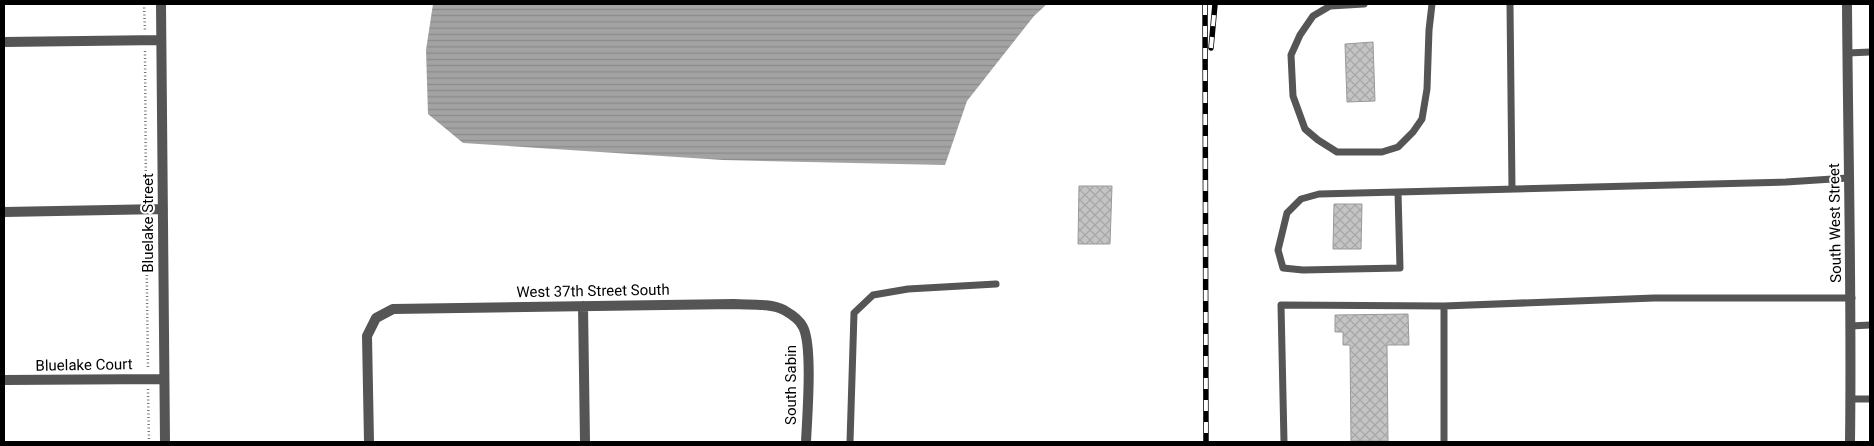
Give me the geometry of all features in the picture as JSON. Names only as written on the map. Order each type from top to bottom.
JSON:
[{"type":"street","name":"Bluelake Street","points":[[161,4],[165,442]]},
{"type":"street","name":"South West Street","points":[[1847,4],[1848,178],[1852,298],[1850,442]]},
{"type":"street","points":[[4,42],[161,40]]},
{"type":"street","points":[[4,212],[163,209]]},
{"type":"street","name":"West 37th Street South","points":[[370,442],[366,336],[376,318],[393,309],[734,304],[775,306],[794,316],[804,328]]},
{"type":"street","points":[[583,306],[585,442]]},
{"type":"street","name":"South Sabin","points":[[804,328],[808,355],[806,442]]},
{"type":"street","name":"Bluelake Court","points":[[4,380],[164,379]]},
{"type":"lane","points":[[1364,4],[1330,6],[1313,16],[1300,35],[1291,55],[1293,96],[1305,129],[1337,152],[1382,152],[1398,147],[1422,120],[1427,88],[1432,4]]},
{"type":"lane","points":[[1510,4],[1512,189]]},
{"type":"lane","points":[[1848,53],[1870,52]]},
{"type":"lane","points":[[1398,192],[1400,268],[1303,270],[1283,268],[1278,250],[1287,213],[1301,199],[1319,194],[1786,182],[1848,178]]},
{"type":"lane","points":[[850,442],[854,313],[873,295],[908,289],[996,284]]},
{"type":"lane","points":[[1284,442],[1281,305],[1444,306],[1654,298],[1852,298]]},
{"type":"lane","points":[[1444,306],[1444,442]]},
{"type":"lane","points":[[1851,326],[1870,325]]},
{"type":"lane","points":[[1850,399],[1870,399]]},
{"type":"path","points":[[144,4],[148,442]]},
{"type":"shaded area","points":[[433,4],[1047,4],[1034,16],[967,101],[945,165],[723,160],[463,143],[428,114],[426,50]]},
{"type":"building","points":[[1373,42],[1375,101],[1347,102],[1345,44]]},
{"type":"building","points":[[1079,186],[1112,186],[1110,244],[1078,244]]},
{"type":"building","points":[[1334,204],[1362,204],[1361,249],[1333,249]]},
{"type":"building","points":[[1408,314],[1409,345],[1387,345],[1388,441],[1351,441],[1350,345],[1343,345],[1343,332],[1335,332],[1335,315]]},
{"type":"railway","points":[[1205,4],[1206,442]]},
{"type":"railway","points":[[1211,48],[1215,4]]}]
